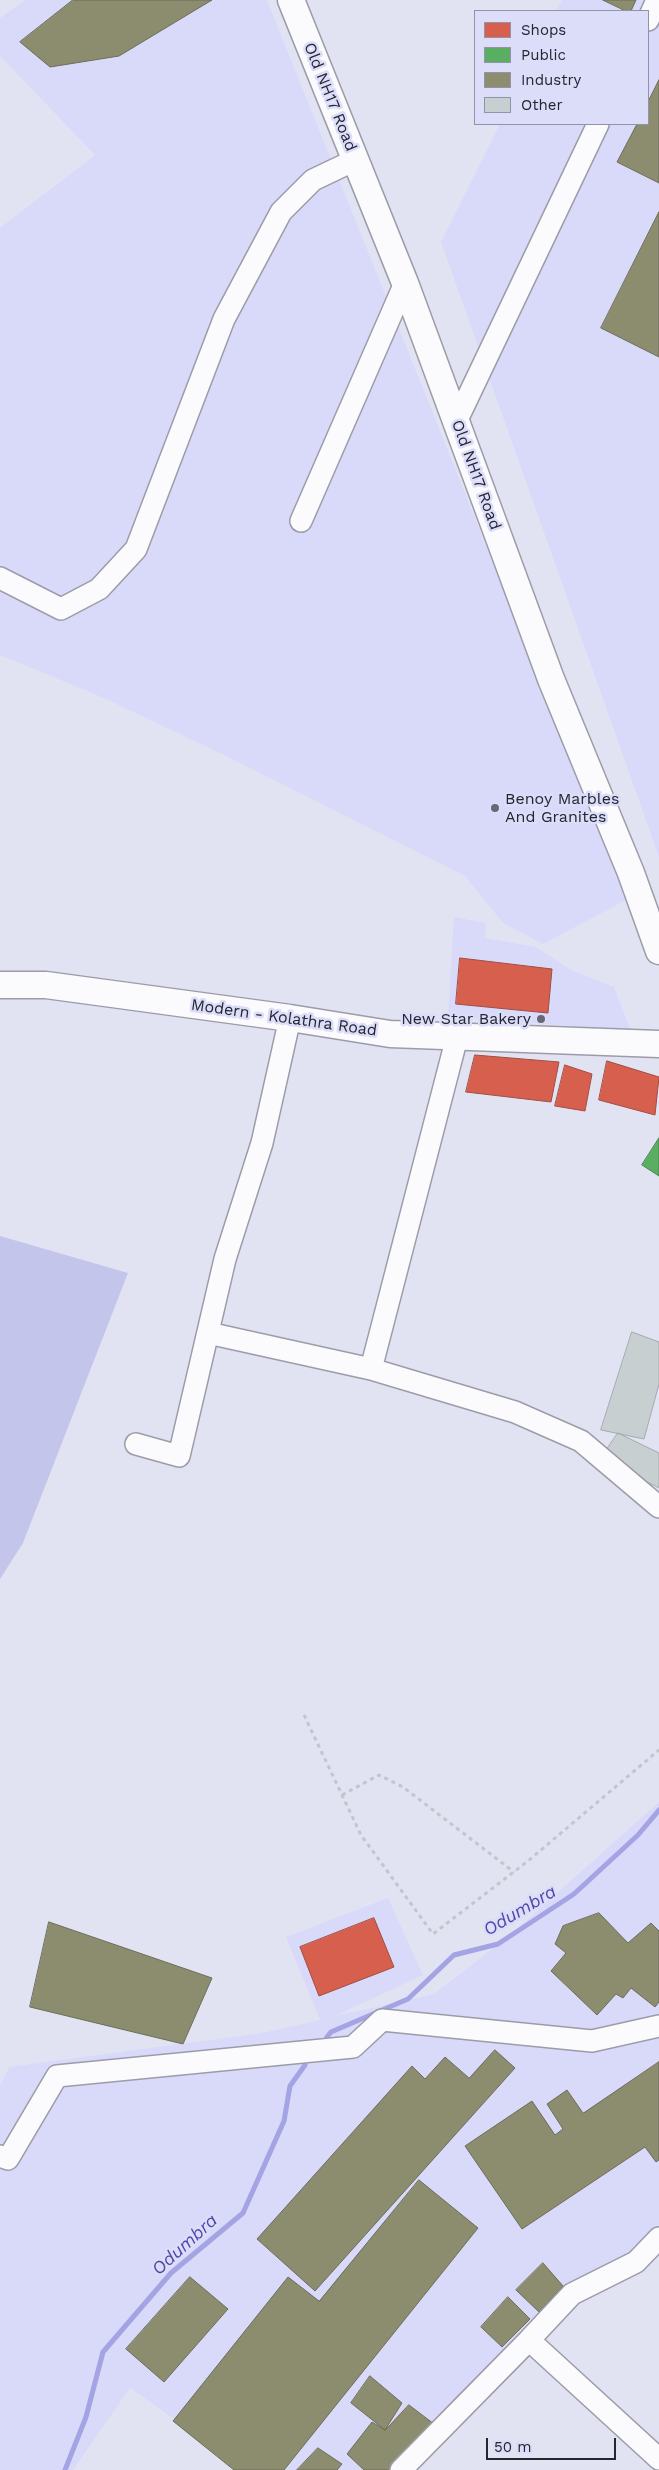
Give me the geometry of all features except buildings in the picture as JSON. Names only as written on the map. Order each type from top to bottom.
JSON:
[{"type":"main road","name":"Old NH17 Road","points":[[291,0],[405,283],[551,679],[658,942]]},
{"type":"main road","name":"Modern - Kolathra Road","points":[[0,985],[46,985],[290,1018],[390,1034],[659,1044]]},
{"type":"street","points":[[649,18],[657,0]]},
{"type":"street","points":[[456,422],[598,125]]},
{"type":"street","points":[[0,578],[61,610],[99,589],[136,549],[224,319],[281,212],[312,180],[355,160]]},
{"type":"street","points":[[301,521],[405,283]]},
{"type":"street","points":[[136,1444],[179,1456],[226,1258],[262,1143],[290,1018]]},
{"type":"street","points":[[371,1369],[457,1036]]},
{"type":"street","points":[[208,1333],[371,1369],[515,1412],[581,1441],[659,1507]]},
{"type":"street","points":[[0,2156],[8,2159],[57,2076],[353,2047],[382,2020],[592,2041],[659,2026]]},
{"type":"street","points":[[401,2470],[572,2294],[636,2262],[659,2238]]},
{"type":"street","points":[[528,2340],[659,2459]]},
{"type":"path","points":[[304,1715],[361,1835],[433,1934],[514,1872],[659,1750]]},
{"type":"path","points":[[342,1795],[379,1775],[403,1787],[514,1872]]},
{"type":"shaded area","points":[[25,0],[267,0],[628,899],[543,944],[503,923],[465,876],[226,756],[104,698],[0,655],[0,228],[95,155],[0,56],[0,18]]},
{"type":"shaded area","points":[[562,0],[659,0],[659,857],[441,242],[500,125],[649,125],[649,10],[557,10]]},
{"type":"shaded area","points":[[454,917],[486,923],[485,938],[536,947],[571,970],[614,987],[631,1031],[448,1016]]},
{"type":"shaded area","points":[[0,1236],[128,1273],[23,1543],[0,1579]]},
{"type":"shaded area","points":[[659,1802],[659,2227],[624,2266],[565,2293],[390,2470],[247,2470],[130,2388],[73,2470],[0,2470],[0,2086],[9,2067],[262,2033],[320,2020],[286,1937],[388,1898],[423,1975],[335,2016],[434,1994],[510,1935]]},
{"type":"waterway","name":"Odumbra","points":[[327,2037],[331,2032],[408,1999],[454,1955],[498,1944],[574,1894],[638,1835],[659,1810]]},
{"type":"waterway","name":"Odumbra","points":[[65,2470],[86,2417],[103,2352],[171,2273],[243,2213],[284,2121],[290,2086],[305,2065]]},
{"type":"place","name":"Benoy Marbles And Granites","points":[[495,808]]},
{"type":"place","name":"New Star Bakery","points":[[541,1019]]}]
